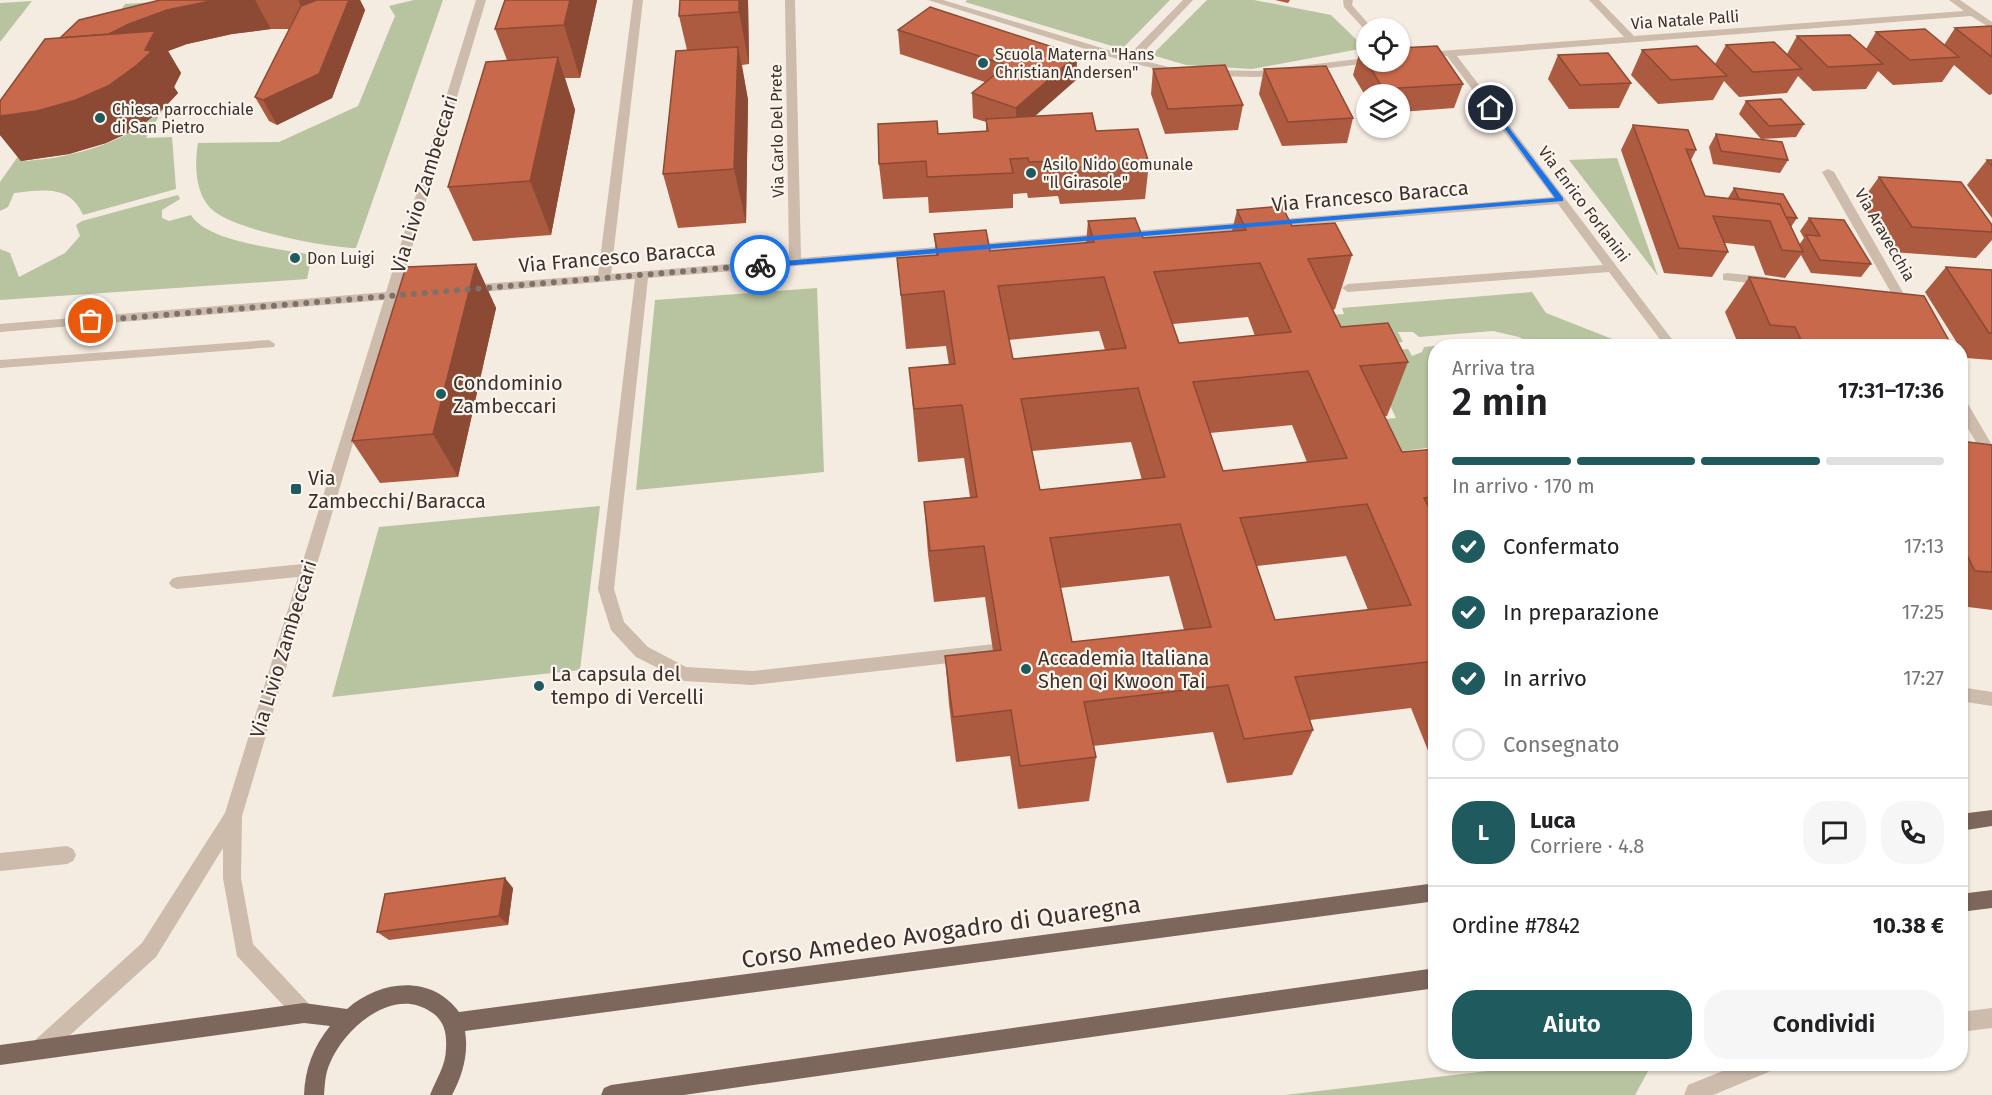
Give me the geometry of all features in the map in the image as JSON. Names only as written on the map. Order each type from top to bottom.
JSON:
[{"type":"main road","points":[[1968,822],[1992,818]]},
{"type":"main road","name":"Corso Amedeo Avogadro di Quaregna","points":[[454,1023],[1428,893]]},
{"type":"main road","points":[[1968,902],[1992,899]]},
{"type":"main road","points":[[611,1095],[1428,979]]},
{"type":"main road","points":[[314,1095],[313,1086],[318,1063],[331,1040],[349,1019],[369,1006],[390,997],[411,994],[429,999],[445,1009],[454,1023],[458,1042],[455,1064],[440,1095]]},
{"type":"main road","points":[[0,1055],[304,1013],[349,1019]]},
{"type":"street","name":"Via Livio Zambeccari","points":[[304,1013],[244,948],[232,878],[233,816],[389,296],[481,0]]},
{"type":"street","points":[[604,278],[638,0]]},
{"type":"street","name":"Via Carlo Del Prete","points":[[790,0],[795,262]]},
{"type":"street","points":[[933,0],[948,2],[1130,60],[1179,72],[1191,72]]},
{"type":"street","points":[[1130,60],[1188,0]]},
{"type":"street","points":[[1348,0],[1347,5],[1359,18]]},
{"type":"street","points":[[1594,0],[1631,39]]},
{"type":"street","points":[[1954,0],[1992,26]]},
{"type":"street","name":"Via Natale Palli","points":[[1410,56],[1973,13]]},
{"type":"street","name":"Via Enrico Forlanini","points":[[1450,53],[1666,339]]},
{"type":"street","points":[[1202,73],[1258,74],[1356,62]]},
{"type":"street","name":"Via Aravecchia","points":[[1828,172],[1892,294],[1913,320]]},
{"type":"street","name":"Via Francesco Baracca","points":[[457,290],[1560,200]]},
{"type":"street","points":[[1348,288],[1612,268]]},
{"type":"street","points":[[642,275],[606,589],[617,625],[642,652],[684,674],[752,678],[994,651]]},
{"type":"street","points":[[1727,277],[1784,283]]},
{"type":"street","points":[[0,328],[434,292]]},
{"type":"street","points":[[0,364],[269,344]]},
{"type":"street","points":[[1968,416],[1992,457]]},
{"type":"street","points":[[177,584],[306,570]]},
{"type":"street","points":[[1968,695],[1992,699]]},
{"type":"street","name":"Via Livio Zambeccari","points":[[40,1049],[148,950],[233,816]]},
{"type":"street","points":[[0,862],[67,855]]},
{"type":"street","points":[[1968,1021],[1992,1018]]},
{"type":"street","points":[[1694,1094],[1748,1071]]},
{"type":"green space","points":[[185,0],[194,25],[21,161],[50,158],[97,147],[138,128],[164,108],[146,138],[172,137],[176,189],[83,215],[71,198],[54,191],[14,193],[8,207],[0,211],[0,182],[125,4]]},
{"type":"green space","points":[[414,0],[443,0],[356,248],[305,241],[265,232],[230,220],[210,208],[198,182],[196,162],[198,143],[279,142],[358,106],[395,16],[389,6]]},
{"type":"green space","points":[[967,0],[1170,0],[1122,49],[965,2]]},
{"type":"green space","points":[[1207,0],[1254,0],[1331,15],[1356,39],[1356,50],[1252,69],[1186,65],[1152,55]]},
{"type":"green space","points":[[32,1],[0,42],[0,3]]},
{"type":"green space","points":[[1617,158],[1658,276],[1569,160]]},
{"type":"green space","points":[[178,195],[180,199],[162,210],[162,218],[169,221],[191,215],[200,224],[228,238],[312,255],[307,279],[0,300],[0,249],[10,253],[19,277],[65,253],[80,236],[76,225],[82,221]]},
{"type":"green space","points":[[817,288],[824,472],[636,490],[655,300]]},
{"type":"green space","points":[[1532,292],[1546,313],[1612,339],[1523,339],[1493,331],[1419,337],[1413,332],[1398,332],[1403,342],[1293,352],[1306,317],[1344,314],[1342,308]]},
{"type":"green space","points":[[1424,347],[1428,347],[1428,448],[1370,455],[1355,422],[1396,418],[1381,387],[1296,360],[1408,349],[1412,356],[1422,352]]},
{"type":"green space","points":[[600,506],[580,670],[332,697],[379,527]]},
{"type":"green space","points":[[1489,1071],[1648,1071],[1635,1095],[1285,1095]]},
{"type":"building","points":[[160,0],[215,0],[167,10],[109,34],[60,38],[79,20]]},
{"type":"building","points":[[317,0],[349,0],[319,74],[263,100],[255,97],[301,6]]},
{"type":"building","points":[[505,0],[570,0],[564,25],[495,29]]},
{"type":"building","points":[[680,0],[739,0],[739,12],[679,16]]},
{"type":"building","points":[[930,7],[1077,55],[1016,108],[972,93],[1007,65],[898,30]]},
{"type":"building","points":[[1992,26],[1992,57],[1955,28]]},
{"type":"building","points":[[1925,29],[1959,57],[1910,60],[1876,32]]},
{"type":"building","points":[[155,31],[145,50],[152,51],[108,86],[76,100],[37,111],[0,116],[0,101],[45,39]]},
{"type":"building","points":[[1850,35],[1883,64],[1828,67],[1797,36]]},
{"type":"building","points":[[1774,42],[1802,69],[1753,72],[1726,45]]},
{"type":"building","points":[[1437,46],[1463,84],[1410,87],[1410,84],[1380,84],[1373,72],[1410,72],[1410,47]]},
{"type":"building","points":[[1697,46],[1727,76],[1671,80],[1642,50]]},
{"type":"building","points":[[738,47],[734,169],[663,174],[676,51]]},
{"type":"building","points":[[1608,53],[1631,83],[1580,85],[1558,55]]},
{"type":"building","points":[[558,57],[530,181],[448,187],[486,62]]},
{"type":"building","points":[[1225,65],[1243,105],[1168,109],[1153,69]]},
{"type":"building","points":[[1326,66],[1353,118],[1288,122],[1264,69]]},
{"type":"building","points":[[1781,99],[1804,124],[1769,126],[1746,101]]},
{"type":"building","points":[[1092,113],[1096,131],[1138,129],[1149,163],[1062,168],[1060,161],[1029,162],[1028,158],[1010,159],[1013,173],[927,177],[926,161],[879,164],[878,124],[937,121],[938,134],[988,131],[986,119]]},
{"type":"building","points":[[1633,125],[1688,130],[1696,150],[1686,149],[1705,196],[1780,204],[1803,252],[1782,250],[1770,221],[1713,216],[1728,252],[1679,248]]},
{"type":"building","points":[[1716,134],[1782,142],[1788,160],[1721,151]]},
{"type":"building","points":[[1879,177],[1961,182],[1992,225],[1992,232],[1912,227]]},
{"type":"building","points":[[1734,188],[1783,194],[1797,218],[1786,217],[1780,204],[1739,199]]},
{"type":"building","points":[[1282,206],[1292,226],[1335,223],[1352,255],[1308,259],[1341,327],[1388,323],[1408,362],[1360,366],[1402,452],[1428,450],[1428,497],[1424,498],[1428,506],[1428,662],[1295,677],[1313,730],[1244,739],[1228,685],[1084,702],[1096,757],[1020,766],[1011,710],[953,717],[945,656],[1001,650],[984,546],[930,551],[924,502],[977,497],[962,405],[914,409],[909,368],[955,364],[944,291],[901,295],[897,258],[938,255],[934,234],[986,230],[990,251],[1094,242],[1088,221],[1135,218],[1143,238],[1246,230],[1237,210]],"holes":[[[1260,263],[1291,332],[1179,343],[1154,272]],[[1104,277],[1126,348],[1013,359],[998,286]],[[1308,371],[1347,458],[1223,471],[1193,382]],[[1138,388],[1165,477],[1040,490],[1021,399]],[[1367,504],[1411,605],[1275,620],[1240,518]],[[1180,524],[1211,627],[1072,642],[1050,538]]]},
{"type":"building","points":[[1809,218],[1844,220],[1871,264],[1820,260],[1806,235],[1820,236]]},
{"type":"building","points":[[476,264],[433,434],[352,441],[406,267]]},
{"type":"building","points":[[1946,267],[1992,270],[1992,333],[1989,333]]},
{"type":"building","points":[[1749,277],[1924,296],[1948,339],[1801,339],[1795,327],[1770,325]]},
{"type":"building","points":[[1968,442],[1992,445],[1992,572],[1975,571],[1968,557]]},
{"type":"building","points":[[505,878],[499,916],[377,932],[385,894]]},
{"type":"way so far","points":[[91,321],[760,265]]},
{"type":"place","name":"Scuola Materna \"Hans Christian Andersen\"","points":[[983,63]]},
{"type":"place","name":"Chiesa parrocchiale di San Pietro","points":[[100,118]]},
{"type":"place","name":"Asilo Nido Comunale \"Il Girasole\"","points":[[1031,173]]},
{"type":"place","name":"Don Luigi","points":[[295,258]]},
{"type":"place","name":"Condominio Zambeccari","points":[[441,394]]},
{"type":"place","name":"Via Zambecchi/Baracca","points":[[296,489]]},
{"type":"place","name":"Accademia Italiana Shen Qi Kwoon Tai","points":[[1026,669]]},
{"type":"place","name":"La capsula del tempo di Vercelli","points":[[539,686]]},
{"type":"route","points":[[760,265],[1560,200],[1491,108]]}]
